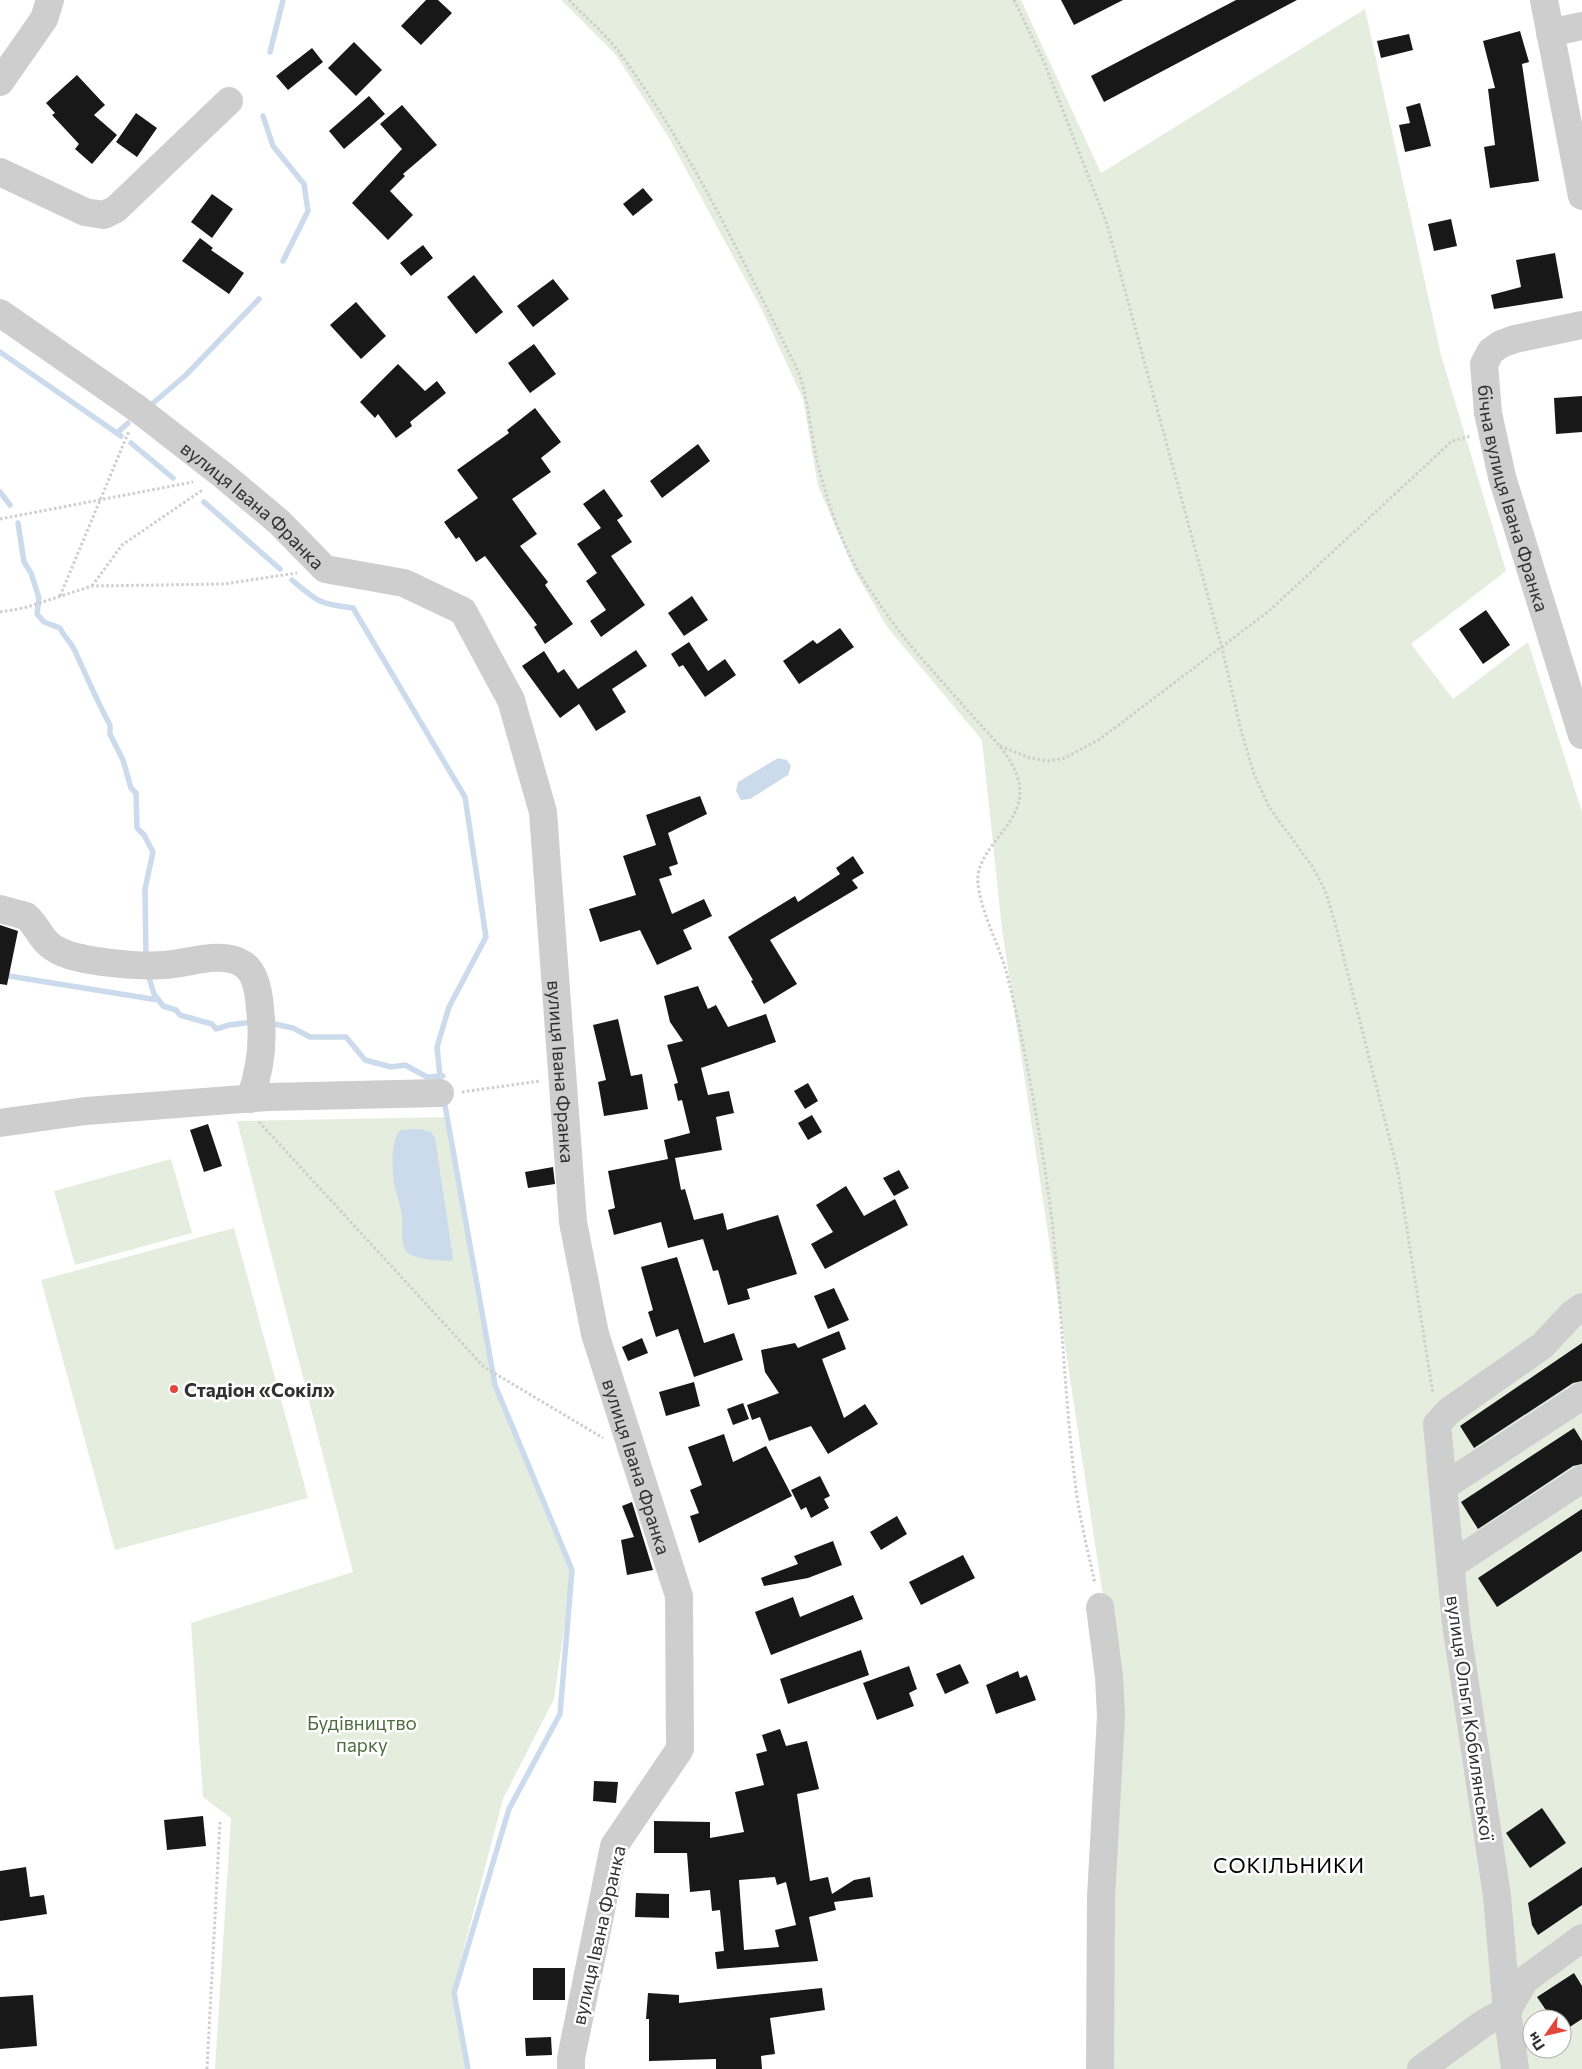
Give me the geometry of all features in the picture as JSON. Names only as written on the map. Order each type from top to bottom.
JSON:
[{"type":"street","points":[[0,82],[44,19],[50,0]]},
{"type":"street","points":[[1544,0],[1582,196]]},
{"type":"street","points":[[1550,33],[1582,26]]},
{"type":"street","points":[[0,172],[85,212],[104,215],[116,209],[229,101]]},
{"type":"street","name":"вулиця Івана Франка","points":[[0,313],[138,409],[279,522],[345,572],[404,583],[463,611],[511,700],[543,812],[573,1222],[594,1334],[679,1596],[680,1748],[614,1846],[571,2058],[571,2069]]},
{"type":"street","name":"бічна вулиця Івана Франка","points":[[1582,325],[1514,339],[1491,351],[1484,364],[1492,433],[1514,519],[1582,735]]},
{"type":"street","points":[[0,909],[26,916],[49,946],[60,952],[84,958],[164,965],[219,958],[233,959],[245,964],[253,977],[259,997],[262,1021],[261,1061],[244,1099]]},
{"type":"street","points":[[0,1123],[86,1111],[244,1099],[451,1092]]},
{"type":"street","points":[[1437,1424],[1449,1411],[1542,1346],[1572,1314],[1582,1307]]},
{"type":"street","points":[[1443,1487],[1582,1396]]},
{"type":"street","name":"вулиця Ольги Кобилянської","points":[[1437,1424],[1456,1624],[1497,1896],[1508,2011],[1516,2069]]},
{"type":"street","points":[[1451,1565],[1582,1479]]},
{"type":"street","points":[[1100,1607],[1110,1677],[1111,1716],[1101,1896],[1100,2069]]},
{"type":"street","points":[[1421,2069],[1484,2023],[1508,2011],[1525,1980],[1582,1938]]},
{"type":"path","points":[[568,0],[618,50],[670,128],[715,206],[799,373],[806,393],[816,454],[825,490],[843,537],[864,581],[910,645],[999,746],[1018,775],[1021,793],[1008,827],[981,863],[978,872],[978,885],[985,914],[1006,969],[1035,1103],[1052,1210],[1075,1484],[1100,1607]]},
{"type":"path","points":[[1014,0],[1044,62],[1107,224],[1222,648],[1241,730],[1254,774],[1269,807],[1312,866],[1324,890],[1335,923],[1398,1172],[1437,1424]]},
{"type":"path","points":[[60,596],[138,409]]},
{"type":"path","points":[[999,746],[1030,758],[1048,760],[1065,758],[1100,739],[1222,648],[1323,563],[1452,441],[1473,435],[1492,433]]},
{"type":"path","points":[[0,519],[224,476]]},
{"type":"path","points":[[92,586],[122,545],[224,476]]},
{"type":"path","points":[[0,612],[24,608],[92,586],[224,584],[345,572]]},
{"type":"path","points":[[451,1092],[563,1078]]},
{"type":"path","points":[[244,1099],[484,1367],[633,1455]]},
{"type":"path","points":[[207,2069],[220,1822]]},
{"type":"green space","points":[[561,0],[1021,0],[1101,173],[1365,9],[1441,355],[1506,571],[1411,644],[1453,699],[1528,642],[1582,812],[1582,2069],[1107,2069],[1118,1696],[1002,929],[982,740],[887,627],[854,570],[818,486],[803,399],[762,310],[669,138],[616,55]]},
{"type":"green space","name":"Будівництво парку","points":[[448,1117],[496,1382],[573,1566],[554,1699],[503,1799],[454,1986],[470,2069],[215,2069],[231,1818],[203,1797],[191,1623],[353,1572],[237,1121]]},
{"type":"green space","points":[[171,1159],[192,1233],[75,1265],[54,1191]]},
{"type":"green space","name":"Стадіон «Сокіл»","points":[[234,1228],[308,1498],[115,1550],[41,1280]]},
{"type":"water","points":[[778,758],[787,760],[791,766],[788,775],[750,799],[741,800],[736,791],[738,782]]},
{"type":"water","points":[[420,1129],[431,1132],[435,1138],[452,1261],[428,1260],[416,1257],[407,1252],[403,1244],[402,1215],[393,1178],[393,1150],[397,1134],[401,1130]]},
{"type":"building","points":[[426,0],[438,0],[452,13],[421,45],[401,26]]},
{"type":"building","points":[[1061,0],[1123,0],[1074,25]]},
{"type":"building","points":[[1236,0],[1297,0],[1104,102],[1091,76]]},
{"type":"building","points":[[1520,31],[1529,62],[1522,64],[1539,181],[1490,188],[1484,147],[1495,145],[1488,89],[1495,88],[1483,41]]},
{"type":"building","points":[[1409,34],[1413,50],[1381,58],[1377,41]]},
{"type":"building","points":[[354,42],[382,70],[356,96],[328,68]]},
{"type":"building","points":[[312,48],[323,62],[288,90],[276,76]]},
{"type":"building","points":[[77,75],[105,105],[94,115],[117,135],[92,164],[75,149],[79,144],[52,115],[55,113],[46,103]]},
{"type":"building","points":[[369,96],[385,114],[344,149],[329,131]]},
{"type":"building","points":[[1420,103],[1431,146],[1405,152],[1399,125],[1410,123],[1406,107]]},
{"type":"building","points":[[402,105],[437,145],[403,174],[405,176],[390,191],[413,215],[388,240],[352,203],[402,149],[380,124]]},
{"type":"building","points":[[136,113],[157,128],[137,157],[116,142]]},
{"type":"building","points":[[643,188],[653,200],[633,216],[623,204]]},
{"type":"building","points":[[212,194],[233,209],[212,238],[191,222]]},
{"type":"building","points":[[1451,219],[1457,246],[1434,251],[1428,224]]},
{"type":"building","points":[[200,238],[213,248],[211,250],[244,273],[229,294],[182,261]]},
{"type":"building","points":[[423,245],[433,258],[411,276],[400,263]]},
{"type":"building","points":[[1555,253],[1563,298],[1494,309],[1491,295],[1521,287],[1516,260]]},
{"type":"building","points":[[474,275],[503,312],[476,334],[447,297]]},
{"type":"building","points":[[553,279],[569,299],[533,327],[517,306]]},
{"type":"building","points":[[356,302],[386,336],[361,359],[330,325]]},
{"type":"building","points":[[534,344],[556,374],[530,393],[508,363]]},
{"type":"building","points":[[398,364],[425,391],[437,381],[446,393],[410,422],[412,426],[396,438],[378,414],[375,418],[360,402]]},
{"type":"building","points":[[1582,396],[1582,432],[1556,434],[1554,398]]},
{"type":"building","points":[[535,408],[561,442],[541,458],[551,472],[512,499],[537,534],[520,546],[548,582],[545,585],[573,624],[545,644],[534,627],[537,625],[485,556],[476,562],[459,537],[456,539],[444,522],[478,498],[457,470],[509,433],[507,430]]},
{"type":"building","points":[[698,444],[710,461],[662,498],[650,481]]},
{"type":"building","points":[[604,489],[623,516],[617,520],[632,542],[611,556],[645,605],[601,637],[590,621],[606,610],[586,581],[597,573],[577,544],[601,528],[583,504]]},
{"type":"building","points":[[692,596],[708,620],[684,636],[668,613]]},
{"type":"building","points":[[1486,610],[1510,645],[1483,664],[1459,629]]},
{"type":"building","points":[[840,628],[854,647],[799,684],[783,661],[813,640],[817,644]]},
{"type":"building","points":[[689,642],[708,671],[725,659],[736,675],[705,697],[683,665],[679,667],[671,654]]},
{"type":"building","points":[[636,650],[647,666],[612,689],[626,712],[596,731],[579,704],[560,718],[522,666],[544,651],[558,673],[564,669],[578,689]]},
{"type":"building","points":[[700,796],[707,814],[668,833],[678,864],[669,867],[672,875],[659,879],[672,914],[704,899],[712,916],[683,930],[692,949],[657,965],[640,930],[600,942],[589,909],[636,895],[623,856],[656,845],[646,815]]},
{"type":"building","points":[[853,856],[864,873],[852,880],[858,888],[770,940],[797,984],[764,1004],[751,981],[753,980],[728,937],[795,896],[798,902],[840,874],[836,868]]},
{"type":"building","points":[[0,925],[18,931],[7,985],[0,984]]},
{"type":"building","points":[[698,986],[708,1009],[716,1005],[728,1027],[766,1014],[776,1042],[701,1068],[708,1095],[729,1091],[734,1113],[716,1117],[722,1150],[675,1158],[681,1190],[685,1189],[694,1220],[723,1213],[727,1230],[778,1215],[797,1274],[747,1289],[750,1299],[728,1305],[718,1270],[713,1271],[703,1239],[668,1248],[661,1222],[614,1235],[608,1210],[615,1208],[608,1171],[668,1159],[664,1140],[690,1133],[682,1100],[678,1101],[674,1084],[678,1083],[667,1045],[683,1041],[670,1022],[664,996]]},
{"type":"building","points":[[618,1019],[631,1076],[642,1074],[648,1109],[604,1116],[598,1082],[606,1080],[593,1025]]},
{"type":"building","points":[[808,1083],[818,1101],[805,1109],[794,1091]]},
{"type":"building","points":[[812,1115],[822,1132],[808,1140],[798,1123]]},
{"type":"building","points":[[208,1124],[222,1166],[204,1172],[190,1130]]},
{"type":"building","points":[[553,1167],[555,1184],[528,1188],[525,1172]]},
{"type":"building","points":[[899,1170],[909,1188],[894,1196],[883,1178]]},
{"type":"building","points":[[846,1186],[864,1216],[895,1199],[908,1225],[825,1269],[811,1244],[833,1232],[816,1205]]},
{"type":"building","points":[[677,1257],[704,1343],[734,1333],[743,1360],[694,1377],[678,1329],[656,1337],[648,1312],[653,1310],[641,1267]]},
{"type":"building","points":[[834,1288],[849,1320],[828,1329],[814,1296]]},
{"type":"building","points":[[839,1331],[846,1349],[822,1359],[844,1418],[865,1404],[878,1424],[828,1454],[811,1426],[769,1441],[760,1417],[752,1420],[747,1405],[779,1393],[765,1372],[761,1350],[795,1343],[798,1348]]},
{"type":"building","points":[[642,1338],[648,1353],[628,1361],[622,1347]]},
{"type":"building","points":[[1582,1343],[1582,1381],[1573,1383],[1474,1448],[1460,1426]]},
{"type":"building","points":[[694,1382],[700,1406],[666,1416],[659,1392]]},
{"type":"building","points":[[743,1403],[749,1419],[733,1425],[727,1409]]},
{"type":"building","points":[[1574,1428],[1582,1441],[1582,1464],[1573,1466],[1478,1529],[1461,1502]]},
{"type":"building","points":[[724,1434],[733,1462],[766,1446],[792,1496],[699,1543],[690,1516],[699,1513],[690,1490],[702,1485],[688,1447]]},
{"type":"building","points":[[820,1476],[830,1496],[824,1499],[829,1508],[811,1518],[806,1507],[801,1510],[791,1490]]},
{"type":"building","points":[[632,1502],[653,1570],[627,1575],[621,1540],[634,1537],[622,1506]]},
{"type":"building","points":[[1582,1509],[1582,1551],[1497,1607],[1478,1578]]},
{"type":"building","points":[[897,1516],[907,1534],[881,1550],[870,1532]]},
{"type":"building","points":[[833,1541],[842,1565],[808,1578],[764,1586],[761,1578],[798,1564],[794,1556]]},
{"type":"building","points":[[963,1555],[975,1578],[921,1605],[909,1582]]},
{"type":"building","points":[[853,1595],[863,1619],[771,1655],[755,1612],[793,1597],[800,1617]]},
{"type":"building","points":[[861,1650],[869,1675],[788,1704],[780,1679]]},
{"type":"building","points":[[960,1664],[969,1683],[945,1694],[936,1674]]},
{"type":"building","points":[[909,1666],[917,1689],[909,1693],[914,1706],[877,1720],[863,1683]]},
{"type":"building","points":[[1018,1671],[1020,1678],[1027,1675],[1036,1700],[996,1714],[986,1685]]},
{"type":"building","points":[[780,1729],[786,1746],[807,1741],[819,1789],[797,1794],[810,1881],[828,1877],[832,1894],[854,1880],[870,1877],[873,1897],[834,1902],[836,1910],[809,1917],[818,1961],[717,1969],[715,1952],[724,1951],[720,1910],[712,1911],[710,1890],[690,1892],[687,1853],[654,1853],[654,1821],[710,1822],[710,1838],[744,1832],[735,1792],[764,1785],[756,1754],[767,1751],[762,1735]],"holes":[[[775,1877],[777,1885],[786,1882],[796,1925],[775,1930],[779,1947],[744,1950],[739,1880]]]},
{"type":"building","points":[[594,1781],[618,1782],[616,1803],[593,1801]]},
{"type":"building","points":[[1542,1808],[1566,1843],[1530,1868],[1506,1833]]},
{"type":"building","points":[[203,1816],[206,1846],[167,1850],[164,1820]]},
{"type":"building","points":[[26,1867],[30,1897],[44,1895],[47,1914],[0,1921],[0,1871]]},
{"type":"building","points":[[1582,1867],[1582,1905],[1538,1935],[1532,1925],[1528,1903]]},
{"type":"building","points":[[636,1893],[669,1894],[669,1918],[635,1917]]},
{"type":"building","points":[[533,1968],[565,1968],[565,2000],[533,2000]]},
{"type":"building","points":[[1574,1973],[1582,1986],[1582,2019],[1572,2026],[1572,2009],[1545,2009],[1537,1997]]},
{"type":"building","points":[[822,1988],[825,2010],[770,2018],[775,2054],[761,2056],[762,2069],[716,2069],[716,2059],[649,2061],[649,2019],[646,2019],[648,1993],[679,1995],[679,2003]]},
{"type":"building","points":[[33,1995],[37,2046],[0,2049],[0,1997]]},
{"type":"building","points":[[551,2037],[552,2055],[526,2056],[525,2038]]},
{"type":"waterway","points":[[270,52],[283,0]]},
{"type":"waterway","points":[[263,116],[273,146],[304,184],[308,211],[283,261]]},
{"type":"waterway","points":[[152,404],[186,375],[259,299]]},
{"type":"waterway","points":[[0,352],[121,436]]},
{"type":"waterway","points":[[117,433],[128,423]]},
{"type":"waterway","points":[[131,443],[173,478]]},
{"type":"waterway","points":[[0,492],[10,505]]},
{"type":"waterway","points":[[204,502],[280,569]]},
{"type":"waterway","points":[[18,523],[24,562],[31,573],[39,598],[37,614],[44,622],[60,628],[73,648],[110,725],[110,734],[123,760],[131,788],[136,793],[137,828],[144,835],[153,852],[145,889],[146,957]]},
{"type":"waterway","points":[[292,580],[320,601],[353,608],[465,797],[486,937],[449,1007],[437,1047],[441,1086]]},
{"type":"waterway","points":[[148,974],[154,994],[163,1006],[176,1010],[180,1015],[212,1024],[216,1029],[229,1025],[253,1022]]},
{"type":"waterway","points":[[0,976],[158,1000]]},
{"type":"waterway","points":[[270,1023],[293,1028],[310,1037],[346,1037],[365,1060],[391,1067],[405,1065],[427,1077],[443,1076]]},
{"type":"waterway","points":[[444,1100],[495,1385],[572,1570],[560,1714],[509,1809],[454,1993],[468,2069]]},
{"type":"place","name":"Стадіон «Сокіл»","points":[[174,1389]]},
{"type":"district","name":"СОКІЛЬНИКИ","points":[[1289,1864]]}]
